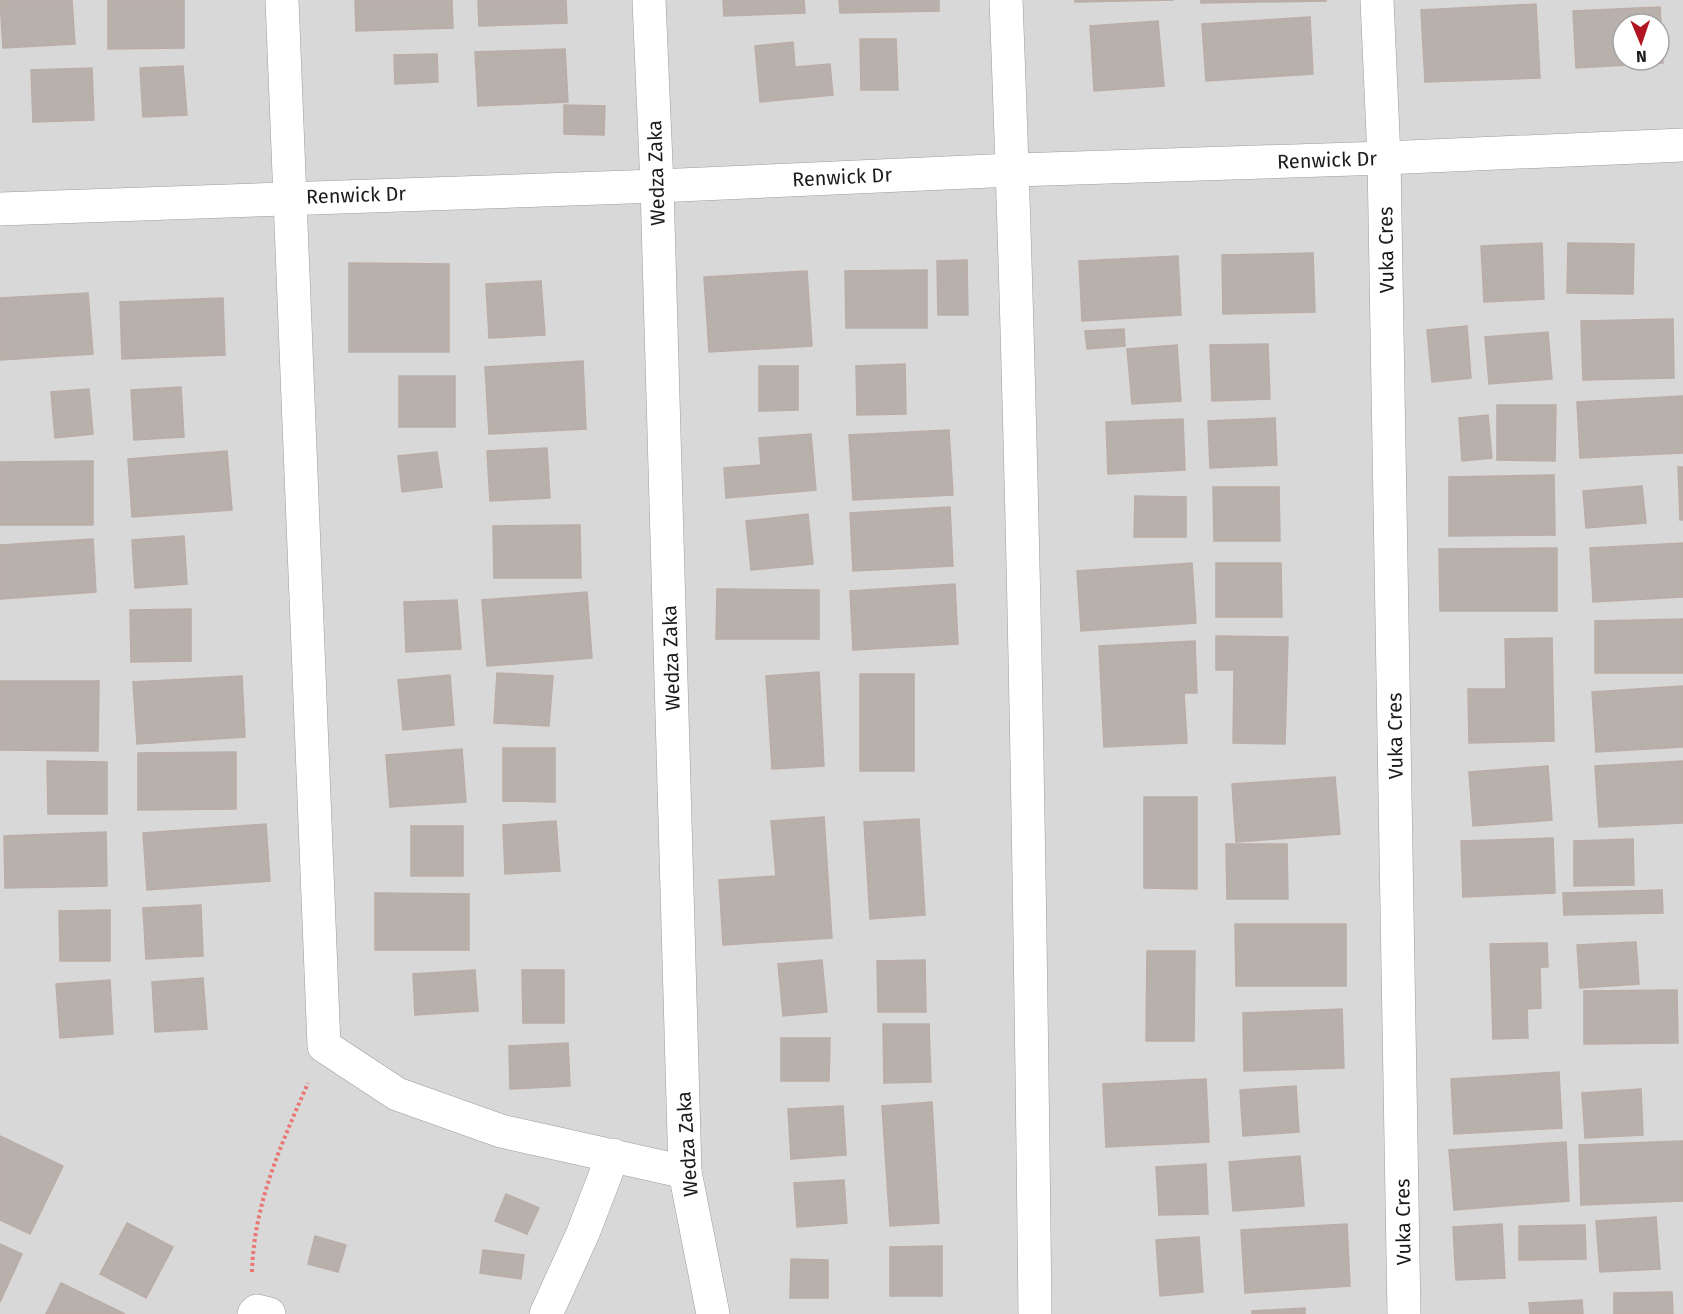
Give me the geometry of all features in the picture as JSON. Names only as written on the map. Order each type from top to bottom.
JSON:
[{"type":"street","points":[[282,0],[324,1046],[398,1094],[501,1131],[685,1172]]},
{"type":"street","name":"Wedza Zaka","points":[[650,0],[685,1172],[714,1314]]},
{"type":"street","points":[[1006,0],[1013,170],[1028,782],[1035,1314]]},
{"type":"street","name":"Vuka Cres","points":[[1377,0],[1384,158],[1404,1314]]},
{"type":"street","name":"Renwick Dr","points":[[0,209],[290,197],[657,186],[1683,145]]},
{"type":"street","points":[[546,1314],[583,1233],[613,1155]]},
{"type":"path","points":[[260,1313],[252,1271],[256,1225],[274,1161],[324,1046]]},
{"type":"shaded area","points":[[0,0],[1683,0],[1683,1314],[0,1314]]},
{"type":"building","points":[[0,0],[72,0],[75,44],[3,48]]},
{"type":"building","points":[[108,0],[184,0],[184,48],[108,49]]},
{"type":"building","points":[[355,0],[452,0],[453,28],[356,31]]},
{"type":"building","points":[[478,0],[566,0],[567,23],[479,26]]},
{"type":"building","points":[[723,0],[804,0],[805,13],[724,16]]},
{"type":"building","points":[[839,0],[939,0],[939,11],[840,13]]},
{"type":"building","points":[[1075,0],[1174,0],[1075,2]]},
{"type":"building","points":[[1201,0],[1326,0],[1326,1],[1201,3]]},
{"type":"building","points":[[1536,4],[1540,78],[1425,82],[1421,10]]},
{"type":"building","points":[[1660,7],[1660,12],[1611,12],[1611,66],[1576,68],[1573,11]]},
{"type":"building","points":[[1310,17],[1313,74],[1206,81],[1202,24]]},
{"type":"building","points":[[1158,21],[1164,86],[1094,91],[1090,26]]},
{"type":"building","points":[[860,39],[896,39],[898,90],[861,90]]},
{"type":"building","points":[[793,42],[795,67],[830,64],[833,95],[760,102],[755,46]]},
{"type":"building","points":[[565,49],[568,102],[478,106],[475,52]]},
{"type":"building","points":[[437,54],[438,82],[395,84],[394,55]]},
{"type":"building","points":[[183,66],[187,115],[143,117],[140,68]]},
{"type":"building","points":[[92,68],[94,120],[33,122],[31,70]]},
{"type":"building","points":[[564,105],[605,106],[604,135],[564,134]]},
{"type":"building","points":[[1542,243],[1544,299],[1484,302],[1481,246]]},
{"type":"building","points":[[1568,243],[1634,244],[1633,294],[1567,293]]},
{"type":"building","points":[[1313,253],[1315,312],[1223,314],[1222,255]]},
{"type":"building","points":[[1178,256],[1181,315],[1082,321],[1079,261]]},
{"type":"building","points":[[967,260],[968,315],[938,315],[937,261]]},
{"type":"building","points":[[349,263],[449,264],[449,352],[349,352]]},
{"type":"building","points":[[927,270],[927,328],[846,328],[845,271]]},
{"type":"building","points":[[807,271],[812,346],[709,352],[704,277]]},
{"type":"building","points":[[541,281],[545,335],[489,338],[486,284]]},
{"type":"building","points":[[88,293],[93,354],[0,360],[0,298]]},
{"type":"building","points":[[223,298],[225,355],[122,359],[120,302]]},
{"type":"building","points":[[1673,319],[1674,378],[1583,380],[1581,321]]},
{"type":"building","points":[[1467,326],[1471,378],[1432,382],[1427,330]]},
{"type":"building","points":[[1124,329],[1125,346],[1087,349],[1085,331]]},
{"type":"building","points":[[1548,332],[1552,379],[1489,384],[1485,337]]},
{"type":"building","points":[[1268,344],[1270,399],[1212,401],[1210,345]]},
{"type":"building","points":[[1177,345],[1181,401],[1132,404],[1127,349]]},
{"type":"building","points":[[583,361],[586,429],[489,434],[485,367]]},
{"type":"building","points":[[905,364],[906,414],[857,415],[856,366]]},
{"type":"building","points":[[759,366],[798,366],[798,410],[759,411]]},
{"type":"building","points":[[399,376],[455,376],[455,427],[399,427]]},
{"type":"building","points":[[181,387],[184,437],[134,440],[131,390]]},
{"type":"building","points":[[89,389],[93,434],[55,438],[51,392]]},
{"type":"building","points":[[1683,396],[1683,453],[1580,458],[1577,402]]},
{"type":"building","points":[[1497,405],[1556,405],[1555,461],[1497,460]]},
{"type":"building","points":[[1488,415],[1492,458],[1462,461],[1459,418]]},
{"type":"building","points":[[1275,418],[1277,465],[1210,468],[1208,421]]},
{"type":"building","points":[[1183,419],[1185,470],[1108,474],[1106,422]]},
{"type":"building","points":[[949,430],[953,495],[853,500],[849,435]]},
{"type":"building","points":[[811,434],[816,490],[726,498],[724,468],[761,465],[759,438]]},
{"type":"building","points":[[547,448],[550,498],[490,501],[487,451]]},
{"type":"building","points":[[227,451],[232,510],[132,517],[128,459]]},
{"type":"building","points":[[437,452],[442,487],[402,492],[398,456]]},
{"type":"building","points":[[93,461],[93,525],[0,525],[0,462]]},
{"type":"building","points":[[1678,467],[1683,467],[1683,520],[1680,520]]},
{"type":"building","points":[[1554,475],[1555,535],[1449,536],[1449,477]]},
{"type":"building","points":[[1642,486],[1646,523],[1586,528],[1583,491]]},
{"type":"building","points":[[1213,487],[1279,487],[1280,541],[1214,541]]},
{"type":"building","points":[[1135,496],[1186,497],[1186,537],[1134,537]]},
{"type":"building","points":[[950,507],[953,566],[853,571],[850,513]]},
{"type":"building","points":[[808,514],[813,564],[751,570],[746,521]]},
{"type":"building","points":[[580,525],[581,578],[494,578],[493,526]]},
{"type":"building","points":[[184,536],[187,584],[135,588],[132,540]]},
{"type":"building","points":[[93,539],[96,592],[0,599],[0,545]]},
{"type":"building","points":[[1683,543],[1683,597],[1593,602],[1590,548]]},
{"type":"building","points":[[1557,548],[1557,611],[1440,611],[1439,549]]},
{"type":"building","points":[[1192,563],[1196,623],[1081,631],[1077,571]]},
{"type":"building","points":[[1216,563],[1281,563],[1282,617],[1216,617]]},
{"type":"building","points":[[955,584],[958,644],[853,650],[850,591]]},
{"type":"building","points":[[717,589],[819,590],[819,639],[716,639]]},
{"type":"building","points":[[587,592],[592,658],[487,666],[482,600]]},
{"type":"building","points":[[457,600],[461,649],[406,652],[404,602]]},
{"type":"building","points":[[191,609],[191,661],[131,662],[130,610]]},
{"type":"building","points":[[1683,619],[1683,673],[1595,673],[1595,621]]},
{"type":"building","points":[[1216,636],[1288,637],[1285,744],[1233,743],[1234,670],[1216,670]]},
{"type":"building","points":[[1552,638],[1554,741],[1469,743],[1468,689],[1506,689],[1505,639]]},
{"type":"building","points":[[1195,641],[1197,693],[1184,693],[1187,743],[1104,747],[1099,646]]},
{"type":"building","points":[[819,672],[824,766],[772,769],[766,676]]},
{"type":"building","points":[[497,673],[553,676],[549,726],[494,723]]},
{"type":"building","points":[[860,674],[914,674],[914,771],[860,771]]},
{"type":"building","points":[[450,675],[454,725],[403,730],[398,680]]},
{"type":"building","points":[[242,676],[245,737],[137,744],[133,682]]},
{"type":"building","points":[[0,681],[99,681],[98,751],[0,750]]},
{"type":"building","points":[[1683,686],[1683,747],[1596,752],[1592,692]]},
{"type":"building","points":[[503,748],[555,748],[555,802],[503,801]]},
{"type":"building","points":[[462,749],[466,802],[390,807],[386,755]]},
{"type":"building","points":[[236,752],[236,809],[138,810],[138,753]]},
{"type":"building","points":[[47,761],[107,762],[107,814],[48,814]]},
{"type":"building","points":[[1683,761],[1683,823],[1599,827],[1595,766]]},
{"type":"building","points":[[1548,766],[1552,820],[1473,826],[1469,772]]},
{"type":"building","points":[[1335,777],[1340,834],[1236,842],[1232,784]]},
{"type":"building","points":[[1144,797],[1197,797],[1197,889],[1144,888]]},
{"type":"building","points":[[824,817],[832,938],[723,945],[719,880],[776,876],[771,821]]},
{"type":"building","points":[[919,819],[925,915],[870,919],[864,822]]},
{"type":"building","points":[[556,821],[560,871],[505,874],[503,825]]},
{"type":"building","points":[[266,824],[270,881],[147,890],[143,833]]},
{"type":"building","points":[[411,826],[463,826],[463,876],[411,876]]},
{"type":"building","points":[[106,832],[107,886],[5,888],[4,836]]},
{"type":"building","points":[[1553,838],[1555,893],[1463,897],[1461,841]]},
{"type":"building","points":[[1633,839],[1634,885],[1574,886],[1574,841]]},
{"type":"building","points":[[1226,844],[1287,844],[1288,899],[1227,899]]},
{"type":"building","points":[[1662,890],[1663,913],[1564,915],[1563,893]]},
{"type":"building","points":[[375,893],[469,894],[469,950],[375,950]]},
{"type":"building","points":[[201,905],[203,956],[146,959],[143,908]]},
{"type":"building","points":[[110,910],[110,961],[60,961],[59,911]]},
{"type":"building","points":[[1235,924],[1346,924],[1346,986],[1236,986]]},
{"type":"building","points":[[1636,942],[1639,984],[1580,988],[1577,945]]},
{"type":"building","points":[[1547,943],[1548,967],[1540,967],[1541,1008],[1527,1009],[1528,1038],[1493,1039],[1490,944]]},
{"type":"building","points":[[1147,951],[1195,951],[1194,1041],[1146,1041]]},
{"type":"building","points":[[822,960],[827,1012],[783,1016],[778,964]]},
{"type":"building","points":[[925,960],[926,1012],[878,1012],[877,961]]},
{"type":"building","points":[[475,970],[478,1011],[415,1015],[413,974]]},
{"type":"building","points":[[522,970],[564,970],[564,1023],[523,1023]]},
{"type":"building","points":[[203,978],[207,1029],[155,1032],[152,982]]},
{"type":"building","points":[[110,980],[113,1034],[60,1038],[56,984]]},
{"type":"building","points":[[1677,990],[1678,1043],[1584,1044],[1584,991]]},
{"type":"building","points":[[1342,1009],[1344,1068],[1244,1071],[1243,1013]]},
{"type":"building","points":[[883,1024],[929,1024],[931,1082],[884,1083]]},
{"type":"building","points":[[781,1038],[830,1038],[829,1081],[781,1081]]},
{"type":"building","points":[[568,1043],[570,1086],[510,1089],[509,1046]]},
{"type":"building","points":[[1559,1072],[1562,1128],[1454,1134],[1451,1079]]},
{"type":"building","points":[[1206,1079],[1209,1142],[1106,1147],[1103,1084]]},
{"type":"building","points":[[1296,1086],[1299,1132],[1243,1136],[1240,1090]]},
{"type":"building","points":[[1641,1089],[1643,1135],[1585,1138],[1582,1093]]},
{"type":"building","points":[[932,1102],[939,1223],[890,1226],[882,1106]]},
{"type":"building","points":[[843,1106],[846,1155],[791,1159],[788,1109]]},
{"type":"building","points":[[0,1136],[63,1166],[30,1234],[0,1220]]},
{"type":"building","points":[[1683,1141],[1683,1201],[1581,1205],[1579,1145]]},
{"type":"building","points":[[1566,1142],[1569,1201],[1454,1210],[1449,1150]]},
{"type":"building","points":[[1300,1156],[1304,1206],[1233,1211],[1229,1162]]},
{"type":"building","points":[[1206,1164],[1208,1214],[1159,1215],[1156,1167]]},
{"type":"building","points":[[844,1180],[847,1223],[797,1227],[794,1183]]},
{"type":"building","points":[[506,1194],[539,1208],[527,1234],[495,1221]]},
{"type":"building","points":[[1656,1217],[1660,1269],[1600,1272],[1596,1221]]},
{"type":"building","points":[[127,1223],[173,1247],[146,1298],[100,1274]]},
{"type":"building","points":[[1347,1224],[1350,1286],[1245,1293],[1241,1230]]},
{"type":"building","points":[[1502,1224],[1505,1278],[1456,1280],[1453,1227]]},
{"type":"building","points":[[1585,1225],[1586,1259],[1519,1260],[1519,1226]]},
{"type":"building","points":[[315,1236],[346,1245],[338,1272],[308,1264]]},
{"type":"building","points":[[1199,1237],[1203,1292],[1160,1296],[1156,1240]]},
{"type":"building","points":[[0,1244],[22,1254],[0,1302]]},
{"type":"building","points":[[942,1246],[942,1296],[890,1296],[890,1247]]},
{"type":"building","points":[[483,1250],[524,1255],[521,1279],[480,1273]]},
{"type":"building","points":[[791,1259],[828,1260],[828,1298],[790,1298]]},
{"type":"building","points":[[61,1283],[125,1314],[46,1314]]},
{"type":"building","points":[[1672,1292],[1673,1314],[1614,1314],[1614,1293]]},
{"type":"building","points":[[1582,1300],[1583,1314],[1530,1314],[1529,1303]]},
{"type":"building","points":[[1305,1308],[1305,1314],[1252,1314],[1252,1311]]}]
